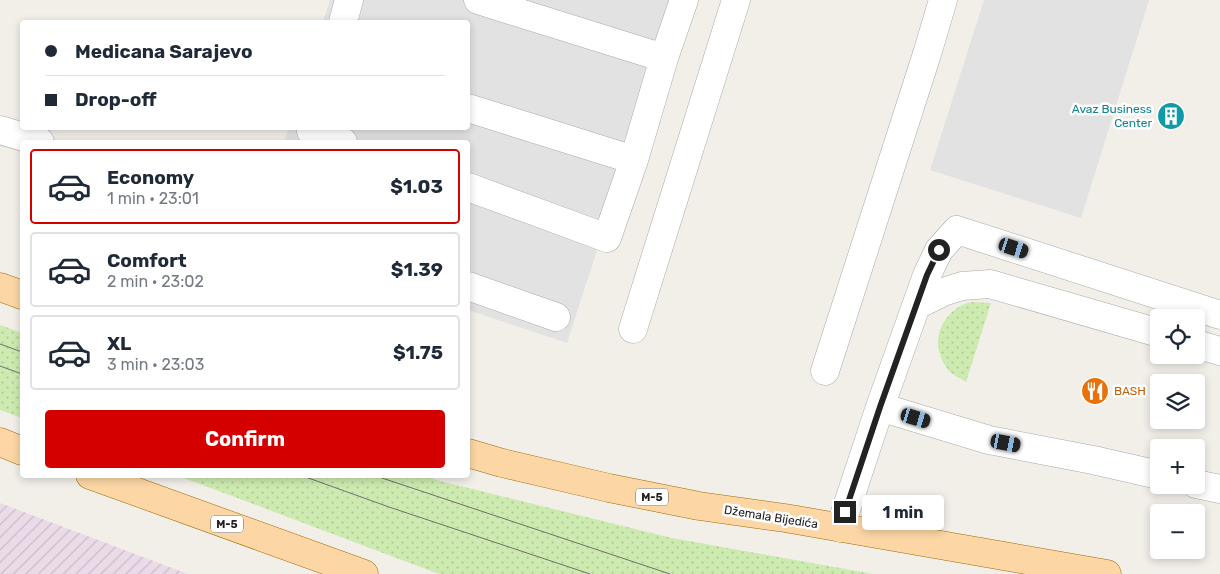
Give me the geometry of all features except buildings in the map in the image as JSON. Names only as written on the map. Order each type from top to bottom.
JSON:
[{"type":"main road","points":[[0,287],[20,294]]},
{"type":"main road","points":[[0,442],[20,450]]},
{"type":"main road","name":"Džemala Bijedića","points":[[470,454],[502,463],[610,488],[681,502],[1107,574]]},
{"type":"main road","name":"M-5","points":[[98,478],[327,567],[364,574]]},
{"type":"lane","points":[[344,20],[349,0]]},
{"type":"lane","points":[[478,0],[664,58]]},
{"type":"lane","points":[[470,189],[607,238],[634,160],[664,58],[684,0]]},
{"type":"lane","points":[[633,329],[736,0]]},
{"type":"lane","points":[[825,371],[943,0]]},
{"type":"lane","points":[[470,109],[634,160]]},
{"type":"lane","points":[[0,130],[33,140]]},
{"type":"lane","points":[[310,134],[334,140]]},
{"type":"lane","points":[[840,528],[880,407],[927,275],[939,250],[957,230],[1220,315]]},
{"type":"lane","points":[[917,304],[962,286],[990,284],[1150,330]]},
{"type":"lane","points":[[470,287],[556,317]]},
{"type":"lane","points":[[1205,347],[1220,351]]},
{"type":"lane","points":[[880,407],[988,440],[1150,473]]},
{"type":"lane","points":[[1205,486],[1220,489]]},
{"type":"shaded area","points":[[330,0],[678,0],[567,343],[470,311],[470,140],[285,140],[288,130],[470,130],[470,20],[324,20]]},
{"type":"shaded area","points":[[984,0],[1149,0],[1081,218],[930,170]]},
{"type":"shaded area","points":[[0,503],[188,574],[0,574]]},
{"type":"green space","points":[[972,302],[991,303],[966,382],[949,371],[940,355],[938,338],[940,329],[950,314],[960,306]]},
{"type":"green space","points":[[0,325],[20,332],[20,417],[0,410]]},
{"type":"green space","points":[[184,478],[431,478],[672,538],[873,574],[439,574]]},
{"type":"tram line","points":[[0,344],[20,351]]},
{"type":"tram line","points":[[0,366],[20,373]]},
{"type":"tram line","points":[[308,478],[590,574]]},
{"type":"tram line","points":[[382,478],[670,574]]},
{"type":"place","name":"Avaz Business Center","points":[[1171,116]]},
{"type":"place","name":"BASH","points":[[1095,391]]},
{"type":"route","points":[[845,512],[927,275],[939,250]]}]
